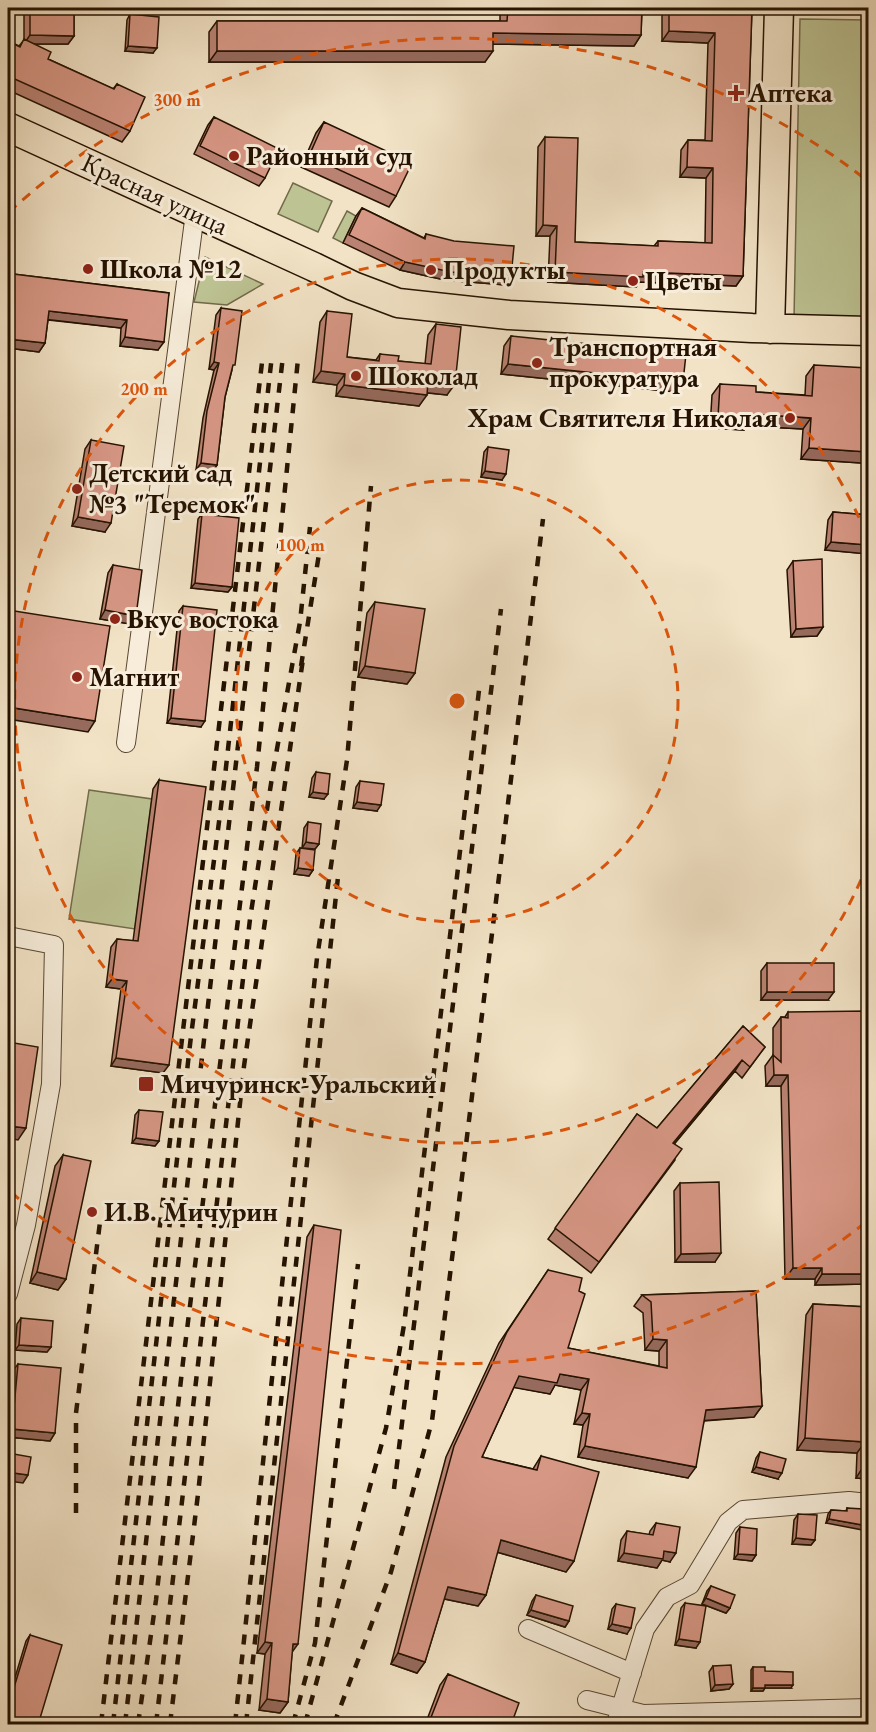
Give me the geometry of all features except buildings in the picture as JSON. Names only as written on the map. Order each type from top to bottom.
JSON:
[{"type":"main road","points":[[770,329],[779,8]]},
{"type":"main road","name":"Красная улица","points":[[8,127],[353,286],[398,303],[509,315],[770,329],[868,331]]},
{"type":"street","points":[[126,743],[195,213]]},
{"type":"street","points":[[8,936],[54,945],[51,1084],[26,1226],[8,1294]]},
{"type":"street","points":[[618,1717],[645,1629],[667,1597],[690,1585],[728,1522],[743,1510],[849,1501],[868,1503]]},
{"type":"street","points":[[528,1629],[632,1673]]},
{"type":"street","points":[[587,1700],[618,1717],[643,1714],[868,1708]]},
{"type":"green space","points":[[800,19],[868,20],[868,319],[794,318]]},
{"type":"green space","points":[[293,183],[332,201],[318,232],[278,214]]},
{"type":"green space","points":[[347,211],[356,216],[343,243],[333,238]]},
{"type":"green space","points":[[205,257],[263,284],[227,305],[194,302]]},
{"type":"green space","points":[[89,790],[152,799],[135,929],[69,919]]},
{"type":"railway","points":[[101,1724],[263,354]]},
{"type":"railway","points":[[113,1724],[191,1036],[225,776],[272,355]]},
{"type":"railway","points":[[125,1724],[283,356]]},
{"type":"railway","points":[[138,1724],[156,1600],[183,1362],[257,767],[298,359]]},
{"type":"railway","points":[[235,1724],[317,958],[347,760],[371,486]]},
{"type":"railway","points":[[334,1724],[391,1572],[432,1421],[543,519]]},
{"type":"railway","points":[[156,1724],[250,919],[273,771],[300,622],[310,527]]},
{"type":"railway","points":[[301,666],[319,554]]},
{"type":"railway","points":[[394,1489],[501,609]]},
{"type":"railway","points":[[170,1724],[198,1494],[244,1066],[303,659]]},
{"type":"railway","points":[[305,1724],[386,1428],[404,1325],[480,682]]},
{"type":"railway","points":[[246,1724],[338,877]]},
{"type":"railway","points":[[76,1513],[76,1413],[100,1222]]},
{"type":"railway","points":[[293,1724],[315,1643],[358,1264]]},
{"type":"place","name":"Аптека","points":[[736,93]]},
{"type":"place","name":"Районный суд","points":[[234,156]]},
{"type":"place","name":"Школа №12","points":[[88,269]]},
{"type":"place","name":"Продукты","points":[[431,270]]},
{"type":"place","name":"Цветы","points":[[633,281]]},
{"type":"place","name":"Транспортная прокуратура","points":[[537,363]]},
{"type":"place","name":"Шоколад","points":[[356,376]]},
{"type":"place","name":"Храм Святителя Николая","points":[[790,418]]},
{"type":"place","name":"Детский сад №3 \"Теремок\"","points":[[77,489]]},
{"type":"place","name":"Вкус востока","points":[[115,619]]},
{"type":"place","name":"Магнит","points":[[77,677]]},
{"type":"place","name":"Мичуринск-Уральский","points":[[146,1084]]},
{"type":"place","name":"И.В. Мичурин","points":[[92,1212]]}]
